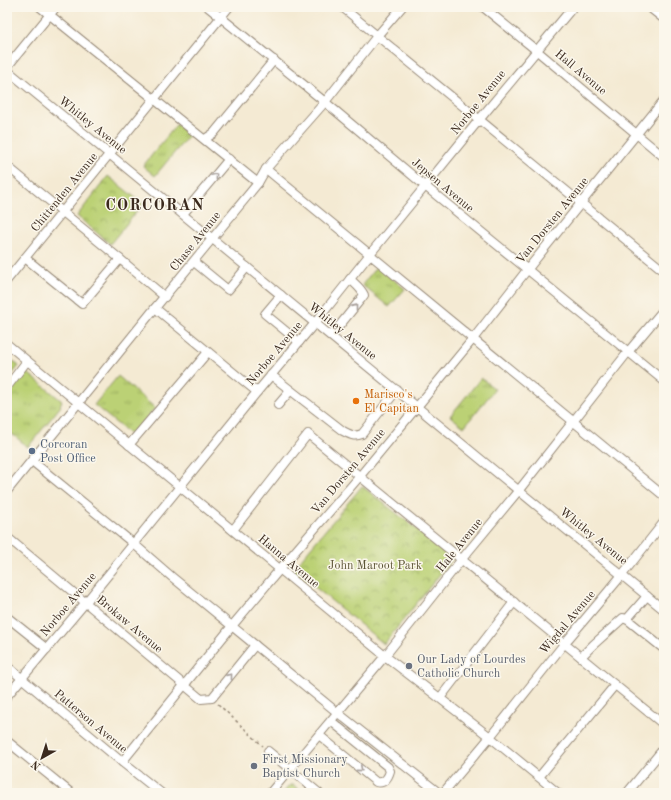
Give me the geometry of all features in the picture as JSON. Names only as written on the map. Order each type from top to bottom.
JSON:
[{"type":"street","points":[[40,7],[258,183]]},
{"type":"street","points":[[8,71],[56,7]]},
{"type":"street","name":"Jepsen Avenue","points":[[208,7],[664,381]]},
{"type":"street","name":"Chittenden Avenue","points":[[7,280],[229,7]]},
{"type":"street","points":[[342,7],[664,271]]},
{"type":"street","name":"Chase Avenue","points":[[7,491],[155,308],[213,239],[258,183],[266,169],[325,102],[402,7]]},
{"type":"street","name":"Hall Avenue","points":[[483,7],[664,157]]},
{"type":"street","name":"Norboe Avenue","points":[[7,696],[134,544],[536,50],[573,7]]},
{"type":"street","points":[[648,7],[664,19]]},
{"type":"street","points":[[205,139],[214,134],[274,60]]},
{"type":"street","name":"Whitley Avenue","points":[[8,71],[664,610]]},
{"type":"street","name":"Van Dorsten Avenue","points":[[122,762],[232,626],[360,476],[473,340],[527,270],[664,100]]},
{"type":"street","points":[[183,214],[229,159]]},
{"type":"street","points":[[8,168],[165,297]]},
{"type":"street","points":[[266,169],[664,496]]},
{"type":"street","points":[[25,258],[82,304],[120,259]]},
{"type":"street","points":[[194,262],[228,290],[247,267]]},
{"type":"street","points":[[331,336],[364,295],[360,287],[350,279]]},
{"type":"street","points":[[281,295],[265,314],[299,342]]},
{"type":"street","points":[[155,308],[257,392]]},
{"type":"street","name":"Hale Avenue","points":[[270,793],[385,656],[664,309]]},
{"type":"street","name":"Hanna Avenue","points":[[7,344],[385,656],[490,737],[558,793]]},
{"type":"street","points":[[129,445],[208,352]]},
{"type":"street","points":[[7,387],[27,361]]},
{"type":"street","points":[[271,375],[343,431],[350,435],[356,436],[362,434],[397,390]]},
{"type":"street","points":[[278,405],[290,391]]},
{"type":"street","points":[[233,530],[308,434],[664,725]]},
{"type":"street","points":[[32,461],[338,713],[439,793]]},
{"type":"street","name":"Wigdal Avenue","points":[[442,793],[490,737],[664,522]]},
{"type":"street","name":"Brokaw Avenue","points":[[7,537],[201,699],[212,698]]},
{"type":"street","points":[[627,619],[647,596]]},
{"type":"street","points":[[440,698],[514,602]]},
{"type":"street","points":[[7,617],[47,649]]},
{"type":"street","points":[[581,657],[623,618],[627,619],[664,649]]},
{"type":"street","points":[[212,698],[256,645]]},
{"type":"street","name":"Patterson Avenue","points":[[7,666],[161,793]]},
{"type":"street","points":[[539,777],[615,685]]},
{"type":"street","points":[[319,735],[376,782],[380,783],[387,778],[390,771],[388,767],[331,721]]},
{"type":"street","points":[[7,741],[71,793]]},
{"type":"street","points":[[627,793],[664,748]]},
{"type":"street","points":[[268,751],[319,793]]},
{"type":"path","points":[[212,698],[268,751]]},
{"type":"green space","points":[[177,124],[189,135],[155,176],[143,166]]},
{"type":"green space","points":[[108,176],[143,204],[110,244],[77,216]]},
{"type":"green space","points":[[377,266],[405,289],[389,307],[362,285]]},
{"type":"green space","points":[[7,356],[19,366],[7,380]]},
{"type":"green space","points":[[24,370],[62,401],[61,406],[28,447],[7,430],[7,391]]},
{"type":"green space","points":[[118,376],[155,408],[132,436],[94,405]]},
{"type":"green space","points":[[481,378],[495,389],[464,427],[450,416]]},
{"type":"green space","name":"John Maroot Park","points":[[362,486],[453,558],[384,644],[293,569]]},
{"type":"green space","points":[[291,785],[293,785],[303,793],[283,793]]},
{"type":"place","name":"Marisco's El Capitan","points":[[356,401]]},
{"type":"place","name":"Corcoran Post Office","points":[[32,451]]},
{"type":"place","name":"Our Lady of Lourdes Catholic Church","points":[[409,666]]},
{"type":"place","name":"First Missionary Baptist Church","points":[[254,766]]},
{"type":"district","name":"CORCORAN","points":[[155,204]]}]
